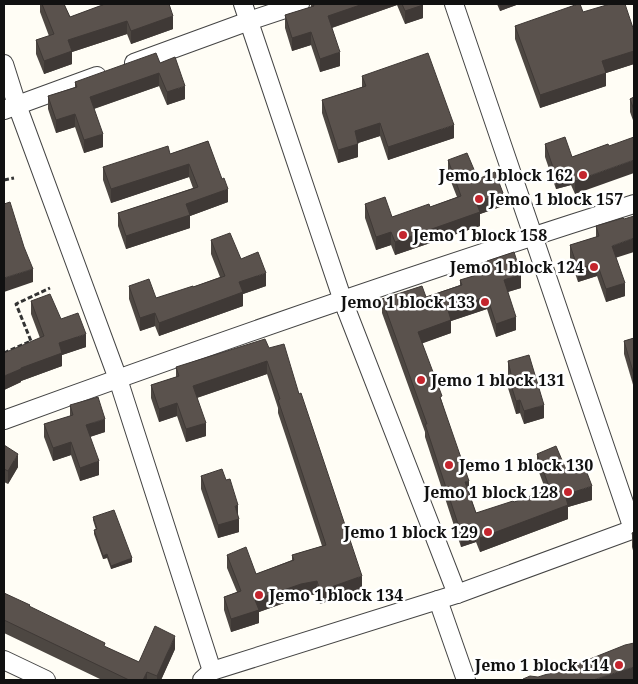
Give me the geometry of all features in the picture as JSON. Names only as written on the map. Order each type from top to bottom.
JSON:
[{"type":"street","points":[[243,4],[343,301],[457,594]]},
{"type":"street","points":[[10,108],[300,4]]},
{"type":"street","points":[[4,64],[10,108],[118,379],[207,676],[457,594],[634,529],[454,4]]},
{"type":"street","points":[[4,420],[532,236],[634,204]]},
{"type":"street","points":[[438,600],[466,680]]},
{"type":"street","points":[[4,660],[46,680]]},
{"type":"path","points":[[4,180],[14,178]]},
{"type":"path","points":[[4,353],[31,341],[16,304],[50,288]]},
{"type":"building","points":[[42,4],[64,4],[70,17],[105,4],[169,4],[173,16],[131,31],[127,21],[68,40],[72,51],[44,61],[36,40],[54,34]]},
{"type":"building","points":[[313,4],[363,4],[328,16],[340,52],[320,59],[311,32],[292,38],[285,15],[314,6]]},
{"type":"building","points":[[402,4],[423,4],[423,5],[405,11]]},
{"type":"building","points":[[580,4],[583,12],[610,4],[625,4],[634,31],[634,51],[602,61],[606,73],[540,95],[515,26]]},
{"type":"building","points":[[156,53],[160,63],[175,57],[185,86],[167,92],[159,73],[90,97],[103,134],[84,140],[75,114],[56,120],[48,96],[77,87],[75,82]]},
{"type":"building","points":[[428,53],[454,125],[388,147],[380,123],[355,131],[358,144],[338,150],[322,100],[366,86],[362,76]]},
{"type":"building","points":[[634,97],[634,110],[630,99]]},
{"type":"building","points":[[565,137],[572,157],[634,137],[634,160],[575,181],[571,172],[556,176],[545,144]]},
{"type":"building","points":[[208,141],[222,179],[224,178],[228,189],[186,204],[190,215],[126,236],[118,213],[198,187],[189,164],[111,189],[103,167],[168,146],[170,154]]},
{"type":"building","points":[[467,153],[478,179],[495,172],[503,193],[476,202],[480,212],[395,242],[391,232],[376,237],[365,204],[385,197],[392,217],[429,204],[430,207],[461,196],[448,160]]},
{"type":"building","points":[[10,202],[33,269],[4,278],[4,204]]},
{"type":"building","points":[[634,216],[634,238],[612,246],[625,283],[606,289],[597,263],[578,269],[570,245],[599,236],[596,226]]},
{"type":"building","points":[[230,233],[241,259],[258,252],[266,273],[239,282],[243,292],[159,323],[155,313],[140,318],[129,286],[149,279],[156,298],[225,276],[211,240]]},
{"type":"building","points":[[514,252],[521,274],[504,280],[516,317],[496,324],[487,296],[448,310],[451,320],[418,332],[442,396],[440,397],[469,481],[465,482],[476,513],[550,489],[537,454],[556,446],[567,472],[584,465],[592,486],[565,495],[568,505],[480,538],[476,529],[461,533],[425,424],[427,424],[382,299],[422,286],[426,297],[462,285],[460,280],[490,271],[487,261]]},
{"type":"building","points":[[50,294],[61,319],[78,313],[86,334],[59,343],[62,353],[4,376],[4,353],[44,336],[31,301]]},
{"type":"building","points":[[634,338],[634,375],[624,341]]},
{"type":"building","points":[[265,339],[269,348],[284,344],[299,394],[301,393],[362,576],[320,591],[317,581],[301,584],[255,600],[259,610],[231,619],[224,597],[241,591],[227,555],[246,547],[256,574],[294,560],[292,555],[326,545],[278,400],[280,399],[267,361],[193,386],[206,423],[186,429],[177,403],[159,409],[151,385],[179,376],[176,367]]},
{"type":"building","points":[[529,355],[544,405],[524,411],[520,400],[516,401],[508,375],[511,374],[508,361]]},
{"type":"building","points":[[98,397],[105,419],[86,425],[99,461],[80,468],[71,442],[53,448],[44,424],[73,415],[70,405]]},
{"type":"building","points":[[4,445],[18,454],[8,471],[4,469]]},
{"type":"building","points":[[222,469],[226,480],[230,479],[238,505],[235,506],[239,519],[218,525],[201,476]]},
{"type":"building","points":[[114,510],[132,558],[111,566],[107,554],[103,556],[94,530],[97,529],[93,517]]},
{"type":"building","points":[[4,593],[105,643],[104,646],[139,662],[155,626],[175,636],[157,676],[147,672],[143,680],[129,680],[4,620]]},
{"type":"building","points":[[634,643],[634,667],[593,680],[523,680],[530,676],[538,677],[570,667]]},
{"type":"place","name":"Jemo 1 block 162","points":[[583,175]]},
{"type":"place","name":"Jemo 1 block 157","points":[[479,199]]},
{"type":"place","name":"Jemo 1 block 158","points":[[403,235]]},
{"type":"place","name":"Jemo 1 block 124","points":[[594,267]]},
{"type":"place","name":"Jemo 1 block 133","points":[[485,302]]},
{"type":"place","name":"Jemo 1 block 131","points":[[421,380]]},
{"type":"place","name":"Jemo 1 block 130","points":[[449,465]]},
{"type":"place","name":"Jemo 1 block 128","points":[[568,492]]},
{"type":"place","name":"Jemo 1 block 129","points":[[488,532]]},
{"type":"place","name":"Jemo 1 block 134","points":[[259,595]]},
{"type":"place","name":"Jemo 1 block 114","points":[[619,665]]}]
